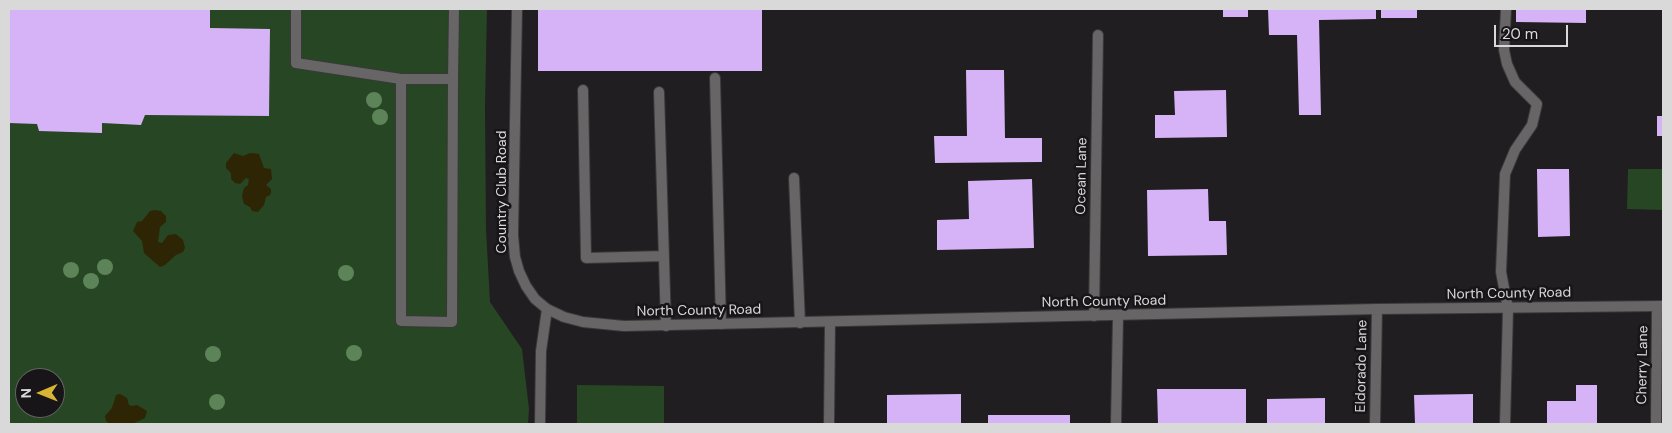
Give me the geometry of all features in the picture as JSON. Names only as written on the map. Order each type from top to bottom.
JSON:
[{"type":"street","points":[[296,9],[296,64],[401,79],[453,79]]},
{"type":"street","points":[[401,79],[401,321],[452,322],[454,9]]},
{"type":"street","name":"Country Club Road","points":[[517,9],[515,257],[519,272],[526,286],[535,299],[547,309]]},
{"type":"street","points":[[1505,424],[1508,309],[1501,272],[1505,174],[1515,150],[1532,125],[1537,104],[1515,82],[1507,64],[1504,50],[1506,9]]},
{"type":"street","name":"Ocean Lane","points":[[1094,316],[1098,35]]},
{"type":"street","points":[[715,78],[721,324]]},
{"type":"street","points":[[583,90],[586,258],[664,256]]},
{"type":"street","points":[[659,92],[666,326]]},
{"type":"street","points":[[794,178],[800,323]]},
{"type":"street","name":"North County Road","points":[[547,309],[564,317],[597,324],[666,326],[1377,309],[1660,306]]},
{"type":"street","name":"Cherry Lane","points":[[1656,424],[1660,306]]},
{"type":"street","points":[[540,424],[541,351],[547,309]]},
{"type":"street","name":"Eldorado Lane","points":[[1375,424],[1377,309]]},
{"type":"street","points":[[1116,424],[1118,316]]},
{"type":"street","points":[[829,424],[830,322]]},
{"type":"green space","points":[[9,9],[487,9],[485,107],[486,229],[490,302],[522,349],[529,409],[528,424],[9,424]]},
{"type":"green space","points":[[1628,169],[1663,169],[1663,210],[1627,209]]},
{"type":"green space","points":[[577,385],[664,386],[664,424],[577,424]]},
{"type":"sand","points":[[234,153],[243,156],[250,153],[259,154],[264,168],[271,169],[272,179],[266,185],[271,189],[271,193],[266,197],[264,205],[258,212],[252,211],[250,207],[244,204],[242,196],[249,179],[246,178],[240,184],[235,183],[231,179],[231,173],[226,168],[226,163]]},
{"type":"sand","points":[[150,211],[161,211],[166,216],[166,222],[160,227],[158,242],[162,243],[168,235],[176,234],[183,240],[185,248],[183,252],[160,267],[144,253],[142,241],[133,231],[137,222],[142,221]]},
{"type":"sand","points":[[120,394],[127,398],[129,405],[137,405],[147,411],[145,418],[132,424],[110,424],[106,421],[105,416],[112,408],[116,395]]},
{"type":"building","points":[[9,9],[210,9],[210,28],[270,29],[269,116],[145,115],[141,125],[102,123],[102,133],[39,131],[37,124],[9,123]]},
{"type":"building","points":[[538,9],[762,10],[762,71],[538,71]]},
{"type":"building","points":[[1223,9],[1248,9],[1248,17],[1223,17]]},
{"type":"building","points":[[1268,9],[1376,9],[1376,19],[1319,20],[1321,115],[1299,115],[1297,35],[1269,35]]},
{"type":"building","points":[[1381,9],[1417,9],[1417,18],[1381,18]]},
{"type":"building","points":[[1516,9],[1586,9],[1586,23],[1516,22]]},
{"type":"building","points":[[966,70],[1004,70],[1005,138],[1042,138],[1042,162],[935,163],[934,136],[967,136]]},
{"type":"building","points":[[1226,90],[1227,137],[1155,138],[1155,115],[1175,115],[1174,91]]},
{"type":"building","points":[[1657,116],[1663,116],[1663,136],[1657,136]]},
{"type":"building","points":[[1537,169],[1569,169],[1570,236],[1538,237]]},
{"type":"building","points":[[1032,179],[1034,248],[937,250],[937,220],[969,219],[968,181]]},
{"type":"building","points":[[1208,189],[1209,221],[1226,221],[1227,255],[1148,256],[1147,190]]},
{"type":"building","points":[[1576,385],[1597,385],[1597,424],[1547,424],[1547,401],[1576,401]]},
{"type":"building","points":[[1157,389],[1246,389],[1246,424],[1158,424]]},
{"type":"building","points":[[961,394],[961,424],[887,424],[887,395]]},
{"type":"building","points":[[1473,394],[1473,424],[1415,424],[1414,395]]},
{"type":"building","points":[[1325,398],[1325,424],[1267,424],[1267,399]]},
{"type":"building","points":[[988,415],[1070,415],[1070,424],[988,424]]}]
